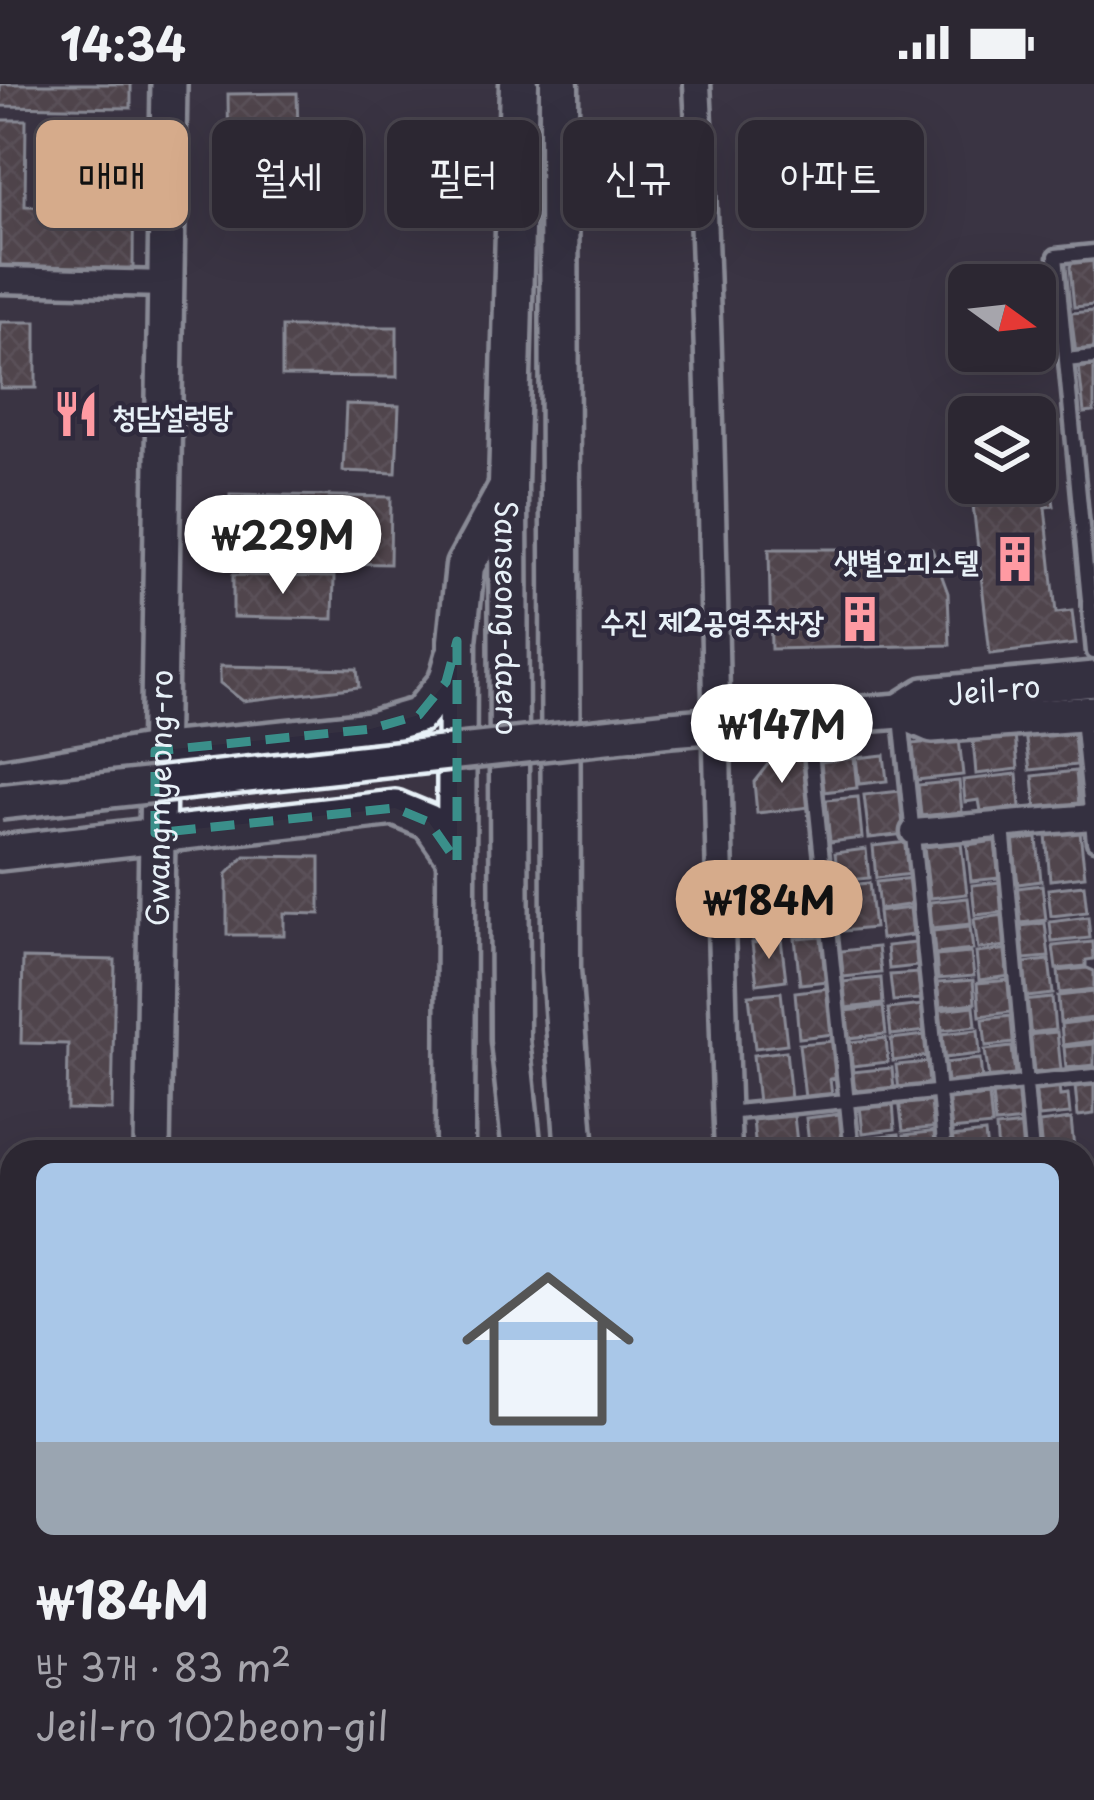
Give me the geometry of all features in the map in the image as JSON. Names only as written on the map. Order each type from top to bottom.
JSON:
[{"type":"main road","name":"Gwangmyeong-ro","points":[[152,1140],[169,84]]},
{"type":"main road","name":"Sanseong-daero","points":[[519,84],[508,486],[510,1040],[521,1140]]},
{"type":"main road","name":"Sanseong-daero","points":[[559,84],[561,970],[574,1140]]},
{"type":"main road","points":[[455,1140],[457,641],[465,566],[508,486]]},
{"type":"main road","points":[[0,776],[155,751],[371,729],[418,715],[446,682],[457,641]]},
{"type":"main road","name":"Jeil-ro","points":[[900,711],[925,694],[1094,679]]},
{"type":"main road","name":"Jeil-ro","points":[[0,802],[808,717],[900,711],[932,725],[1088,714]]},
{"type":"main road","points":[[0,853],[395,808],[429,822],[458,862]]},
{"type":"street","points":[[698,84],[716,506],[716,726],[727,1140]]},
{"type":"street","points":[[0,280],[165,284]]},
{"type":"street","points":[[914,832],[1093,817]]},
{"type":"lane","points":[[1094,251],[1056,256],[1090,572],[1094,652]]},
{"type":"lane","points":[[1066,360],[1094,357]]},
{"type":"lane","points":[[1076,466],[1094,464]]},
{"type":"lane","points":[[900,711],[944,1140]]},
{"type":"lane","points":[[1088,714],[1093,817]]},
{"type":"lane","points":[[808,717],[851,1140]]},
{"type":"lane","points":[[1003,826],[1031,1140]]},
{"type":"lane","points":[[726,1112],[1094,1076]]},
{"type":"highlighted area","points":[[457,641],[457,862],[429,822],[395,808],[155,833],[155,751],[371,729],[419,715],[446,682]]},
{"type":"building","points":[[0,84],[131,84],[131,108],[0,106]]},
{"type":"building","points":[[297,93],[298,120],[228,120],[228,94]]},
{"type":"building","points":[[0,120],[26,120],[25,206],[36,206],[36,228],[133,228],[133,269],[0,268]]},
{"type":"building","points":[[1093,255],[1094,305],[1074,307],[1070,267],[1075,258]]},
{"type":"building","points":[[1094,311],[1094,352],[1076,354],[1071,313]]},
{"type":"building","points":[[0,322],[36,322],[36,388],[0,388]]},
{"type":"building","points":[[282,327],[397,327],[397,377],[282,376]]},
{"type":"building","points":[[1094,366],[1094,412],[1084,413],[1079,367]]},
{"type":"building","points":[[346,404],[399,406],[396,473],[343,471]]},
{"type":"building","points":[[230,494],[391,497],[390,564],[229,561]]},
{"type":"building","name":"샛별오피스텔","points":[[973,504],[1054,504],[1045,507],[1056,613],[1072,611],[1076,644],[990,654]]},
{"type":"building","name":"수진 제2공영주차장","points":[[769,549],[932,549],[948,593],[950,645],[771,649]]},
{"type":"building","points":[[233,575],[334,577],[333,619],[233,617]]},
{"type":"building","points":[[220,666],[357,669],[359,687],[243,701],[220,683]]},
{"type":"building","points":[[1073,727],[1077,765],[1030,770],[1025,733]]},
{"type":"building","points":[[1015,734],[1018,769],[976,774],[973,739]]},
{"type":"building","points":[[959,739],[963,775],[916,780],[912,744]]},
{"type":"building","points":[[884,755],[887,781],[859,784],[856,758]]},
{"type":"building","points":[[804,756],[810,807],[757,813],[754,782],[772,759]]},
{"type":"building","points":[[854,758],[857,788],[823,792],[819,762]]},
{"type":"building","points":[[1076,771],[1079,806],[1036,810],[1033,776]]},
{"type":"building","points":[[1017,774],[1020,807],[981,811],[979,800],[965,802],[963,780]]},
{"type":"building","points":[[959,781],[962,812],[921,816],[918,785]]},
{"type":"building","points":[[901,791],[906,834],[869,838],[864,795]]},
{"type":"building","points":[[858,797],[862,838],[830,842],[826,800]]},
{"type":"building","points":[[1080,832],[1085,876],[1050,880],[1046,835]]},
{"type":"building","points":[[1037,838],[1041,881],[1018,884],[1013,841]]},
{"type":"building","points":[[995,841],[999,878],[971,881],[967,845]]},
{"type":"building","points":[[908,842],[911,874],[876,878],[873,846]]},
{"type":"building","points":[[961,843],[967,894],[930,898],[924,847]]},
{"type":"building","points":[[866,849],[869,878],[838,881],[835,853]]},
{"type":"building","points":[[245,856],[320,857],[320,914],[284,913],[284,935],[227,935],[227,874]]},
{"type":"building","points":[[913,878],[915,904],[879,909],[876,882]]},
{"type":"building","points":[[1001,882],[1004,912],[975,915],[972,885]]},
{"type":"building","points":[[817,883],[822,929],[792,932],[788,887]]},
{"type":"building","points":[[869,883],[874,928],[842,931],[837,886]]},
{"type":"building","points":[[776,885],[781,936],[753,939],[748,888]]},
{"type":"building","points":[[1042,885],[1046,920],[1021,923],[1017,888]]},
{"type":"building","points":[[1084,885],[1087,912],[1051,916],[1048,889]]},
{"type":"building","points":[[968,898],[971,924],[932,928],[930,902]]},
{"type":"building","points":[[910,908],[913,935],[881,939],[878,912]]},
{"type":"building","points":[[1005,915],[1008,946],[978,949],[974,919]]},
{"type":"building","points":[[1088,917],[1090,938],[1052,942],[1050,922]]},
{"type":"building","points":[[1045,923],[1049,957],[1024,959],[1021,926]]},
{"type":"building","points":[[970,927],[973,950],[935,954],[933,931]]},
{"type":"building","points":[[822,936],[827,981],[800,984],[795,938]]},
{"type":"building","points":[[781,939],[786,980],[757,984],[752,943]]},
{"type":"building","points":[[1093,942],[1094,959],[1086,960],[1086,966],[1056,969],[1053,946]]},
{"type":"building","points":[[916,943],[918,966],[889,969],[887,946]]},
{"type":"building","points":[[878,947],[881,973],[843,977],[841,951]]},
{"type":"building","points":[[1009,949],[1011,976],[979,980],[976,953]]},
{"type":"building","points":[[971,953],[974,976],[938,979],[936,956]]},
{"type":"building","points":[[23,958],[115,960],[112,1110],[67,1109],[68,1044],[21,1043]]},
{"type":"building","points":[[1049,960],[1053,994],[1027,997],[1023,963]]},
{"type":"building","points":[[1058,971],[1094,971],[1094,989],[1060,993]]},
{"type":"building","points":[[918,973],[921,999],[893,1001],[890,975]]},
{"type":"building","points":[[881,978],[883,1004],[845,1008],[842,982]]},
{"type":"building","points":[[973,980],[975,1003],[940,1007],[937,983]]},
{"type":"building","points":[[1011,980],[1011,1012],[980,1016],[977,983]]},
{"type":"building","points":[[828,988],[833,1034],[799,1038],[795,992]]},
{"type":"building","points":[[781,992],[787,1044],[755,1048],[749,995]]},
{"type":"building","points":[[1094,992],[1094,1018],[1060,1022],[1058,996]]},
{"type":"building","points":[[1052,998],[1055,1030],[1027,1033],[1023,1001]]},
{"type":"building","points":[[923,1005],[926,1031],[891,1035],[888,1009]]},
{"type":"building","points":[[974,1006],[976,1026],[942,1030],[940,1010]]},
{"type":"building","points":[[883,1007],[886,1034],[848,1038],[845,1011]]},
{"type":"building","points":[[1012,1016],[1015,1043],[986,1046],[983,1019]]},
{"type":"building","points":[[1094,1020],[1094,1041],[1063,1045],[1061,1024]]},
{"type":"building","points":[[978,1030],[980,1054],[943,1058],[940,1034]]},
{"type":"building","points":[[1057,1032],[1061,1070],[1031,1073],[1027,1035]]},
{"type":"building","points":[[926,1035],[928,1056],[893,1061],[891,1039]]},
{"type":"building","points":[[886,1038],[888,1062],[852,1066],[850,1042]]},
{"type":"building","points":[[834,1041],[838,1078],[830,1079],[832,1095],[805,1098],[799,1044]]},
{"type":"building","points":[[1094,1044],[1094,1065],[1066,1068],[1064,1047]]},
{"type":"building","points":[[1012,1047],[1015,1076],[989,1079],[985,1050]]},
{"type":"building","points":[[786,1051],[791,1099],[758,1103],[753,1055]]},
{"type":"building","points":[[980,1059],[982,1081],[945,1085],[943,1063]]},
{"type":"building","points":[[929,1062],[932,1086],[899,1090],[896,1065]]},
{"type":"building","points":[[892,1068],[894,1089],[860,1093],[854,1088],[852,1072]]},
{"type":"building","points":[[1094,1084],[1094,1114],[1078,1116],[1075,1086]]},
{"type":"building","points":[[1059,1087],[1060,1096],[1068,1095],[1070,1114],[1038,1117],[1035,1090]]},
{"type":"building","points":[[1021,1091],[1024,1121],[995,1124],[992,1094]]},
{"type":"building","points":[[936,1095],[939,1127],[903,1131],[899,1100]]},
{"type":"building","points":[[989,1096],[992,1126],[950,1130],[947,1100]]},
{"type":"building","points":[[893,1103],[895,1129],[863,1133],[860,1106]]},
{"type":"building","points":[[841,1114],[844,1140],[809,1140],[806,1118]]},
{"type":"building","points":[[794,1116],[797,1140],[755,1140],[753,1120]]},
{"type":"building","points":[[1071,1119],[1073,1140],[1041,1140],[1039,1123]]},
{"type":"building","points":[[1024,1125],[1026,1140],[997,1140],[996,1128]]},
{"type":"building","points":[[938,1131],[939,1140],[905,1140],[904,1135]]},
{"type":"building","points":[[985,1133],[986,1140],[952,1140]]},
{"type":"building","points":[[899,1134],[900,1140],[862,1140]]},
{"type":"place","name":"청담설렁탕","points":[[76,414]]},
{"type":"place","name":"샛별오피스텔","points":[[1015,559]]},
{"type":"place","name":"수진 제2공영주차장","points":[[860,619]]}]
